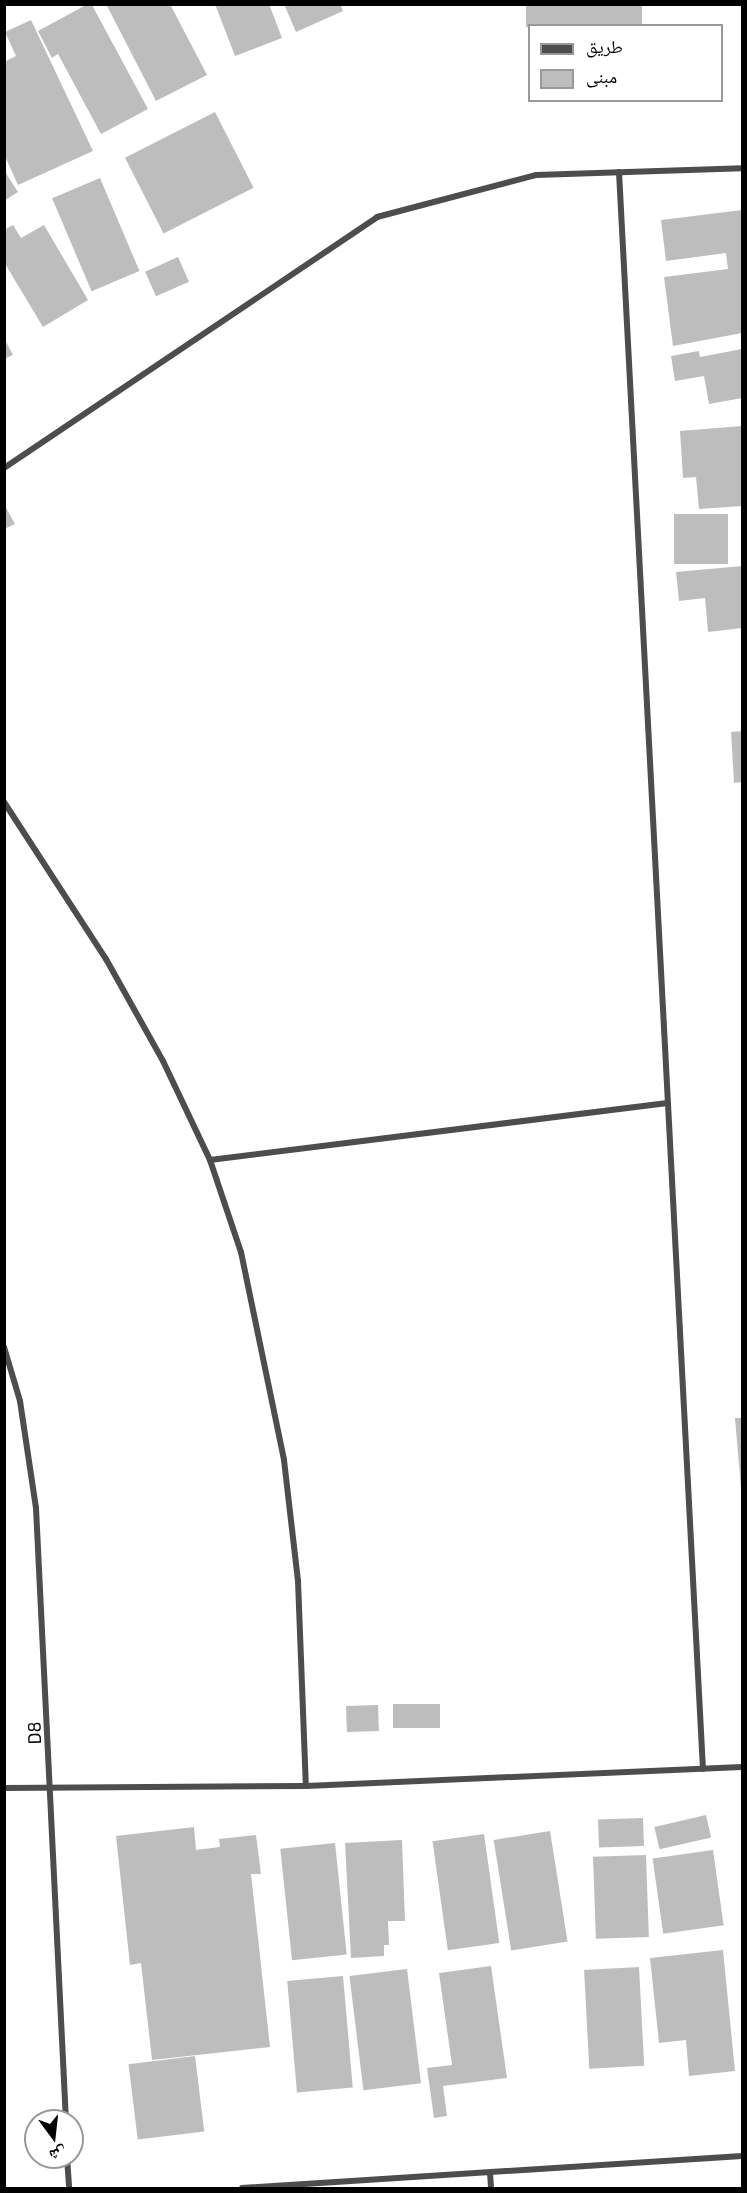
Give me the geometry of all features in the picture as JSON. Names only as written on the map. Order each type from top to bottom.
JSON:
[{"type":"street","points":[[4,468],[377,218],[536,175],[742,168]]},
{"type":"street","points":[[619,172],[703,1769]]},
{"type":"street","points":[[4,802],[106,959],[163,1061],[210,1160],[241,1252],[284,1460],[298,1581],[306,1786]]},
{"type":"street","points":[[210,1160],[668,1102]]},
{"type":"street","name":"D8","points":[[4,1347],[20,1401],[36,1508],[52,1786],[65,2109]]},
{"type":"street","points":[[4,1788],[306,1786],[742,1767]]},
{"type":"street","points":[[242,2188],[742,2156]]},
{"type":"street","points":[[68,2169],[69,2188]]},
{"type":"street","points":[[490,2173],[491,2188]]},
{"type":"building","points":[[106,4],[170,4],[207,75],[156,101]]},
{"type":"building","points":[[215,4],[269,4],[282,38],[235,56]]},
{"type":"building","points":[[284,4],[340,4],[343,11],[296,32]]},
{"type":"building","points":[[526,4],[642,4],[642,24],[528,24],[526,27]]},
{"type":"building","points":[[86,5],[92,5],[148,109],[101,134],[58,54],[52,58],[38,31]]},
{"type":"building","points":[[31,20],[93,151],[18,185],[4,154],[4,62],[16,56],[5,32]]},
{"type":"building","points":[[215,112],[254,188],[164,234],[125,158]]},
{"type":"building","points":[[4,170],[18,192],[4,201]]},
{"type":"building","points":[[100,178],[139,271],[92,291],[52,198]]},
{"type":"building","points":[[742,210],[742,333],[673,346],[664,277],[728,269],[726,253],[666,261],[661,220]]},
{"type":"building","points":[[13,225],[21,238],[44,225],[88,300],[43,327],[4,262],[4,230]]},
{"type":"building","points":[[178,257],[189,282],[156,296],[145,272]]},
{"type":"building","points":[[4,338],[13,355],[4,359]]},
{"type":"building","points":[[742,349],[742,398],[709,404],[704,376],[675,381],[671,356],[699,351],[700,357]]},
{"type":"building","points":[[742,426],[742,506],[699,509],[696,477],[683,478],[680,431]]},
{"type":"building","points":[[4,504],[15,524],[4,529]]},
{"type":"building","points":[[674,514],[728,514],[728,564],[674,564]]},
{"type":"building","points":[[742,566],[742,628],[708,632],[705,598],[679,601],[676,572]]},
{"type":"building","points":[[742,731],[742,782],[734,783],[731,732]]},
{"type":"building","points":[[735,1418],[742,1418],[741,1488]]},
{"type":"building","points":[[393,1704],[440,1704],[440,1728],[393,1728]]},
{"type":"building","points":[[378,1705],[379,1731],[347,1732],[346,1706]]},
{"type":"building","points":[[706,1815],[711,1837],[660,1849],[654,1827]]},
{"type":"building","points":[[643,1818],[644,1846],[599,1848],[598,1820]]},
{"type":"building","points":[[194,1827],[196,1850],[220,1847],[219,1839],[256,1835],[261,1874],[251,1874],[270,2047],[152,2060],[141,1963],[130,1965],[116,1836]]},
{"type":"building","points":[[550,1831],[568,1942],[511,1951],[494,1840]]},
{"type":"building","points":[[484,1834],[499,1943],[448,1950],[433,1841]]},
{"type":"building","points":[[402,1840],[405,1921],[388,1921],[389,1945],[384,1945],[384,1956],[351,1958],[345,1843]]},
{"type":"building","points":[[335,1843],[347,1954],[292,1960],[280,1849]]},
{"type":"building","points":[[713,1850],[724,1925],[663,1934],[653,1858]]},
{"type":"building","points":[[646,1855],[649,1937],[596,1939],[593,1857]]},
{"type":"building","points":[[723,1950],[735,2071],[689,2076],[686,2040],[659,2043],[650,1958]]},
{"type":"building","points":[[491,1966],[507,2078],[443,2086],[447,2116],[434,2118],[427,2068],[452,2065],[439,1973]]},
{"type":"building","points":[[639,1967],[644,2066],[589,2069],[584,1970]]},
{"type":"building","points":[[407,1969],[421,2083],[363,2090],[349,1976]]},
{"type":"building","points":[[343,1976],[353,2088],[297,2092],[287,1981]]},
{"type":"building","points":[[195,2056],[204,2131],[138,2140],[128,2064]]}]
